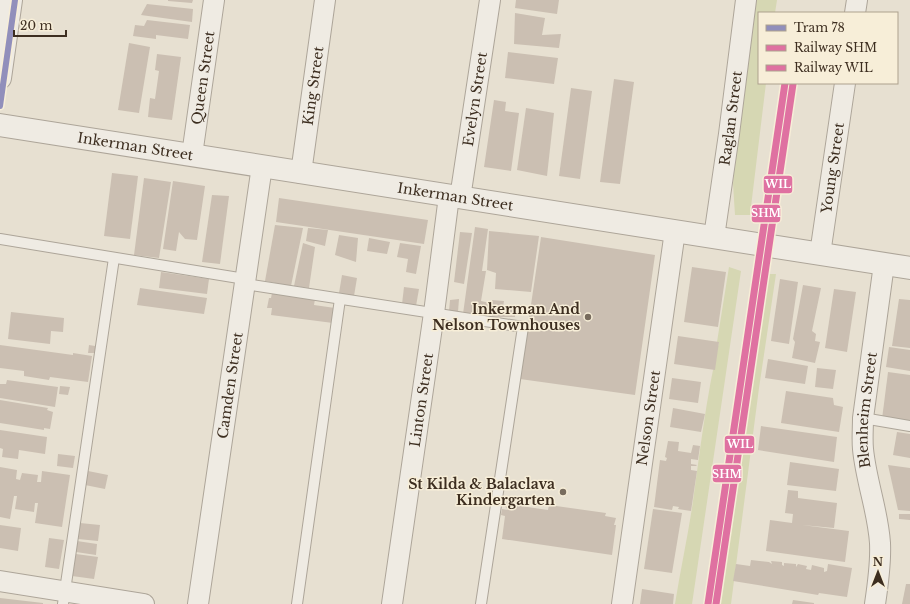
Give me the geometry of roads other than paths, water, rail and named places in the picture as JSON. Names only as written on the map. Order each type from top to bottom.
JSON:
[{"type":"street","points":[[0,78],[11,0]]},
{"type":"street","name":"Queen Street","points":[[192,155],[214,0]]},
{"type":"street","name":"King Street","points":[[301,172],[325,0]]},
{"type":"street","name":"Evelyn Street","points":[[455,197],[490,0]]},
{"type":"street","name":"Raglan Street","points":[[714,237],[746,0]]},
{"type":"street","points":[[855,12],[857,0]]},
{"type":"street","name":"Young Street","points":[[820,254],[845,84]]},
{"type":"street","name":"Inkerman Street","points":[[0,125],[910,268]]},
{"type":"street","name":"Camden Street","points":[[198,604],[262,166]]},
{"type":"street","name":"Linton Street","points":[[392,604],[434,313],[455,197]]},
{"type":"street","name":"Nelson Street","points":[[622,604],[675,231]]},
{"type":"street","name":"Blenheim Street","points":[[875,604],[880,544],[879,529],[863,450],[863,418],[884,264]]},
{"type":"street","points":[[0,581],[64,598],[144,604]]},
{"type":"lane","points":[[0,239],[340,299],[523,327],[481,604]]},
{"type":"lane","points":[[64,598],[114,258]]},
{"type":"lane","points":[[297,604],[340,299]]},
{"type":"lane","points":[[863,418],[910,426]]},
{"type":"tram line","name":"78","points":[[0,106],[15,0]]},
{"type":"rail line","name":"SHM","points":[[708,604],[785,84]]},
{"type":"rail line","name":"WIL","points":[[716,604],[793,84]]},
{"type":"place","name":"Inkerman And Nelson Townhouses","points":[[588,317]]},
{"type":"place","name":"St Kilda & Balaclava Kindergarten","points":[[563,492]]}]
